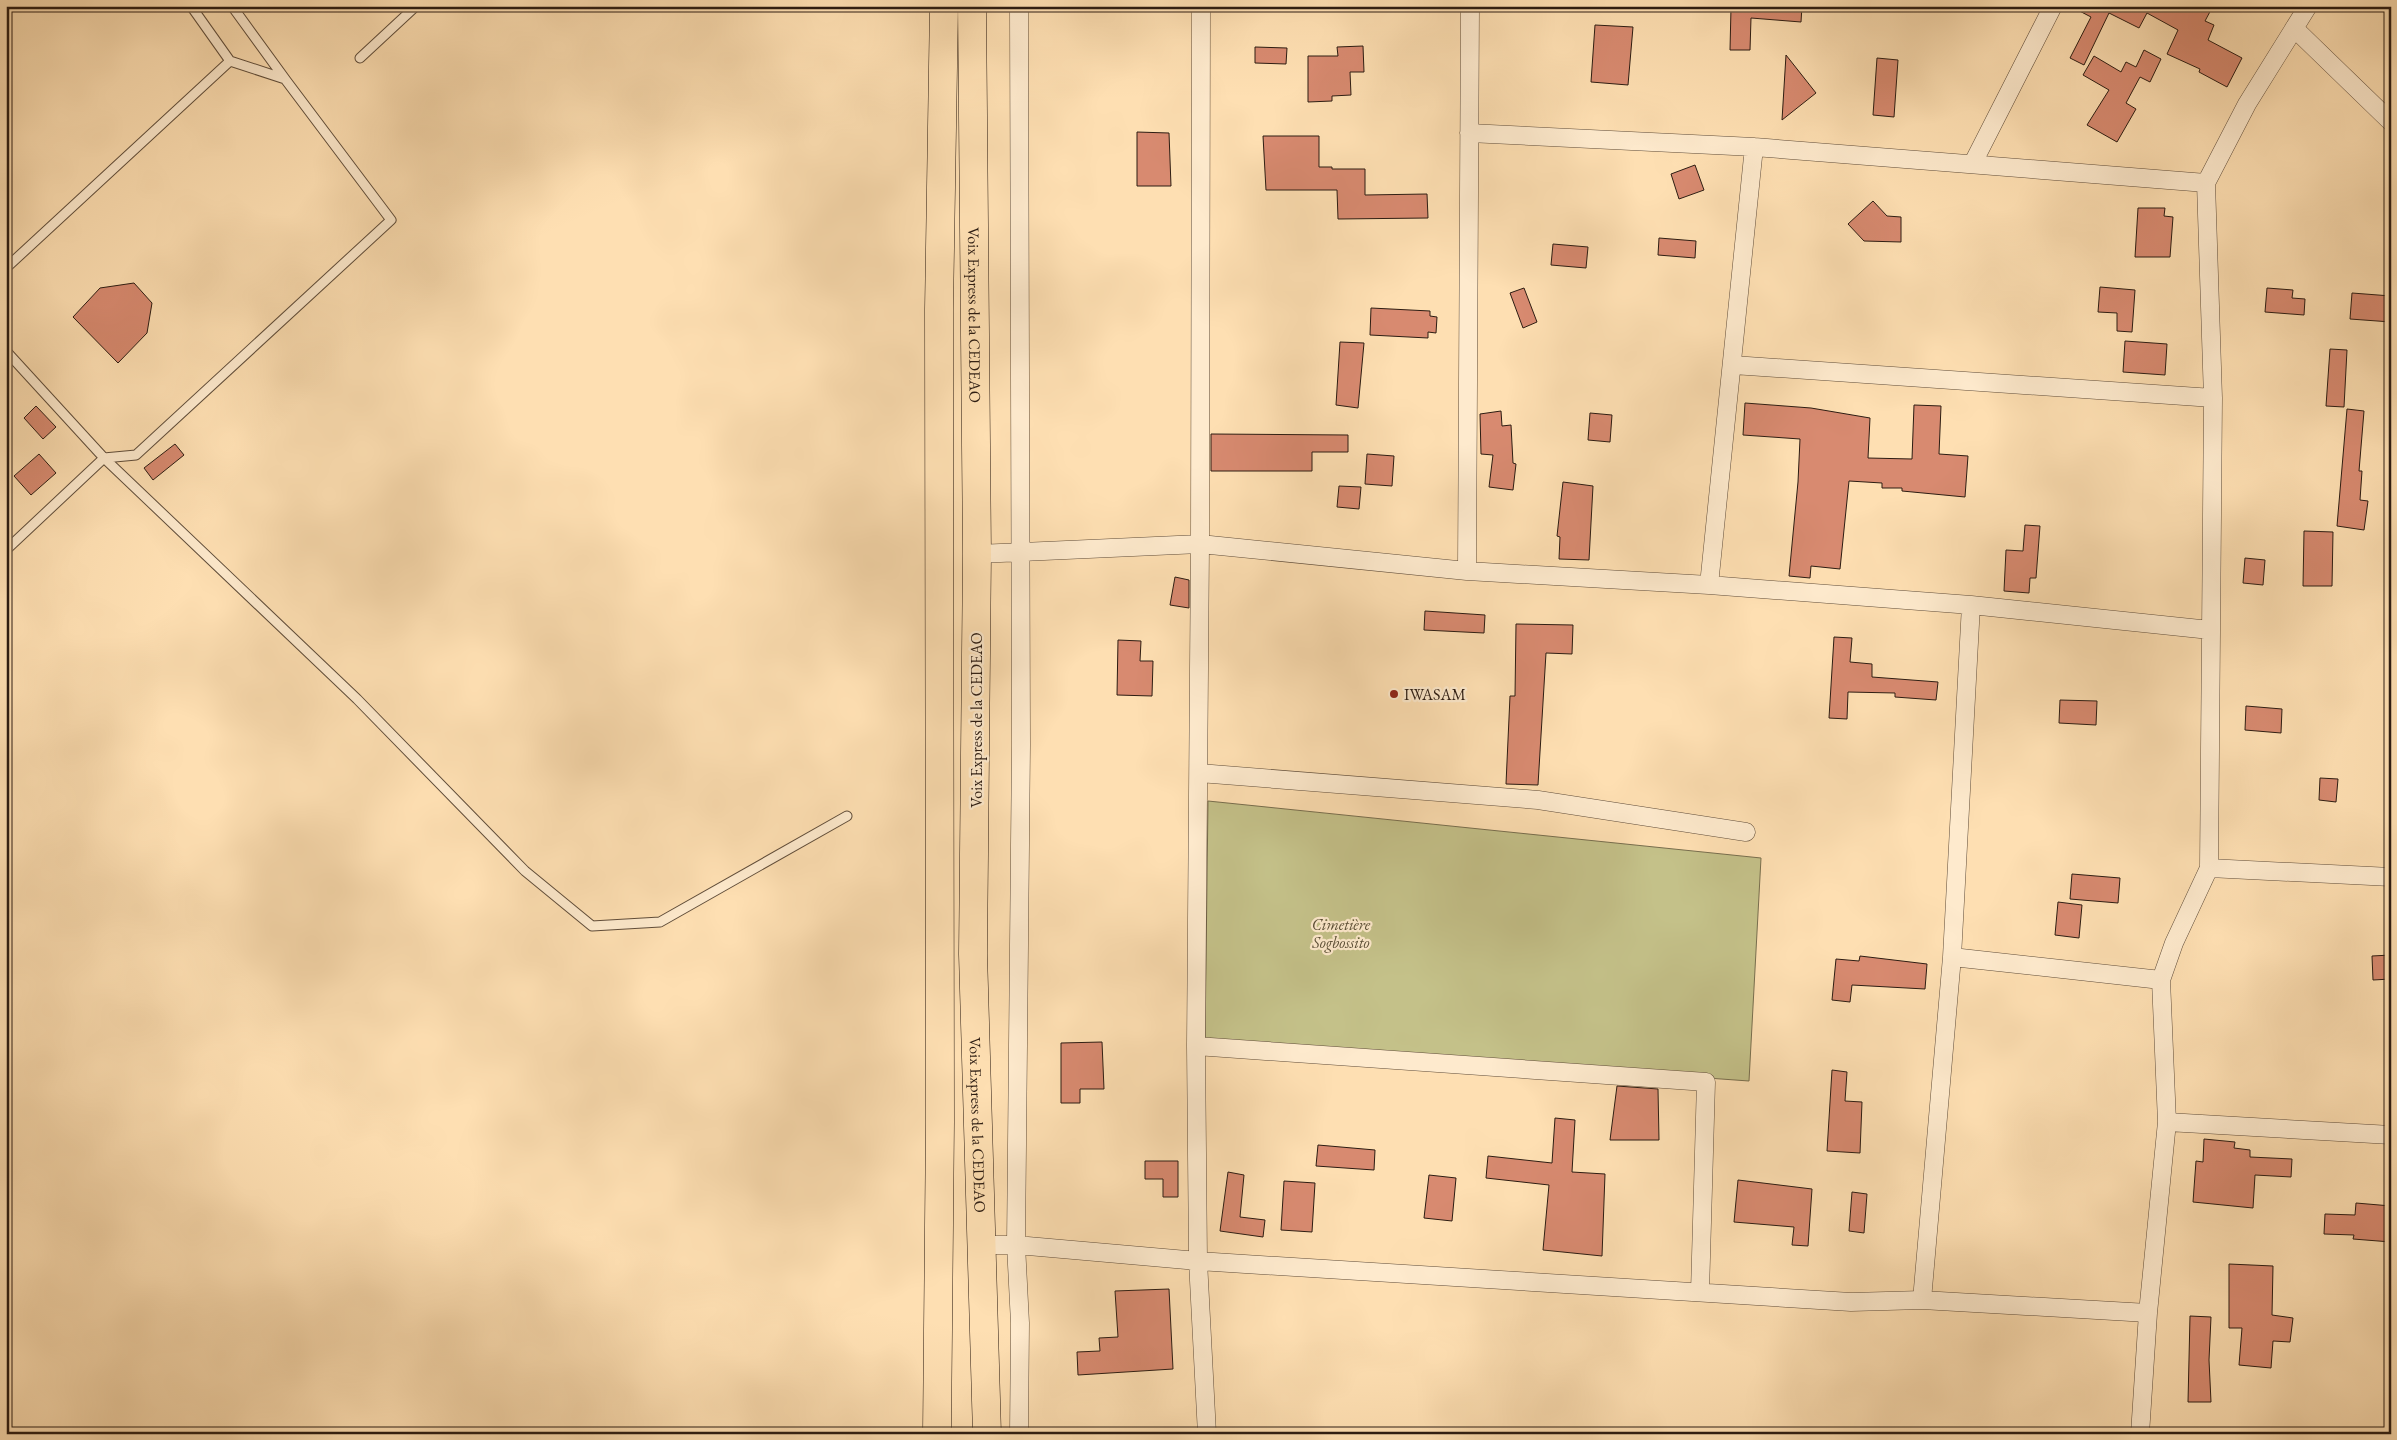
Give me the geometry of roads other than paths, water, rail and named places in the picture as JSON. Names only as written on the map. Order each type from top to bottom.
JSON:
[{"type":"main road","points":[[937,1434],[940,1122],[939,309],[944,6]]},
{"type":"main road","name":"Voix Express de la CEDEAO","points":[[972,6],[971,141],[977,554],[974,954],[988,1434]]},
{"type":"main road","points":[[939,737],[976,739]]},
{"type":"street","points":[[1019,6],[1021,745],[1016,1245],[1020,1323],[1019,1434]]},
{"type":"street","points":[[1201,6],[1199,773],[1196,1046],[1198,1261],[1207,1434]]},
{"type":"street","points":[[1467,571],[1470,6]]},
{"type":"street","points":[[1973,163],[2053,6]]},
{"type":"street","points":[[2140,1434],[2148,1313],[2167,1122],[2161,980],[2174,943],[2209,868],[2213,398],[2206,183],[2247,104],[2308,6]]},
{"type":"street","points":[[2294,28],[2391,122]]},
{"type":"street","points":[[1469,133],[1754,147],[2206,183]]},
{"type":"street","points":[[1709,585],[1754,147]]},
{"type":"street","points":[[1733,365],[2213,398]]},
{"type":"street","points":[[977,554],[1200,544],[1467,571],[1709,585],[1971,605],[2210,630]]},
{"type":"street","points":[[1922,1300],[1952,957],[1971,605]]},
{"type":"street","points":[[1199,773],[1538,800],[1746,832]]},
{"type":"street","points":[[2209,868],[2391,877]]},
{"type":"street","points":[[1952,957],[2161,980]]},
{"type":"street","points":[[1196,1046],[1706,1082],[1700,1292]]},
{"type":"street","points":[[2167,1122],[2391,1135]]},
{"type":"street","points":[[981,1245],[1016,1245],[1198,1261],[1851,1302],[1922,1300],[2148,1313]]},
{"type":"lane","points":[[191,6],[230,61],[285,79]]},
{"type":"lane","points":[[6,550],[104,458],[136,455],[391,220],[232,6]]},
{"type":"lane","points":[[360,58],[416,6]]},
{"type":"lane","points":[[6,268],[230,61]]},
{"type":"lane","points":[[6,351],[104,458],[357,699],[525,871],[592,926],[660,922],[846,816]]},
{"type":"place","name":"IWASAM","points":[[1394,694]]},
{"type":"park label","name":"Cimetière Sogbossito","points":[[1341,933]]}]
